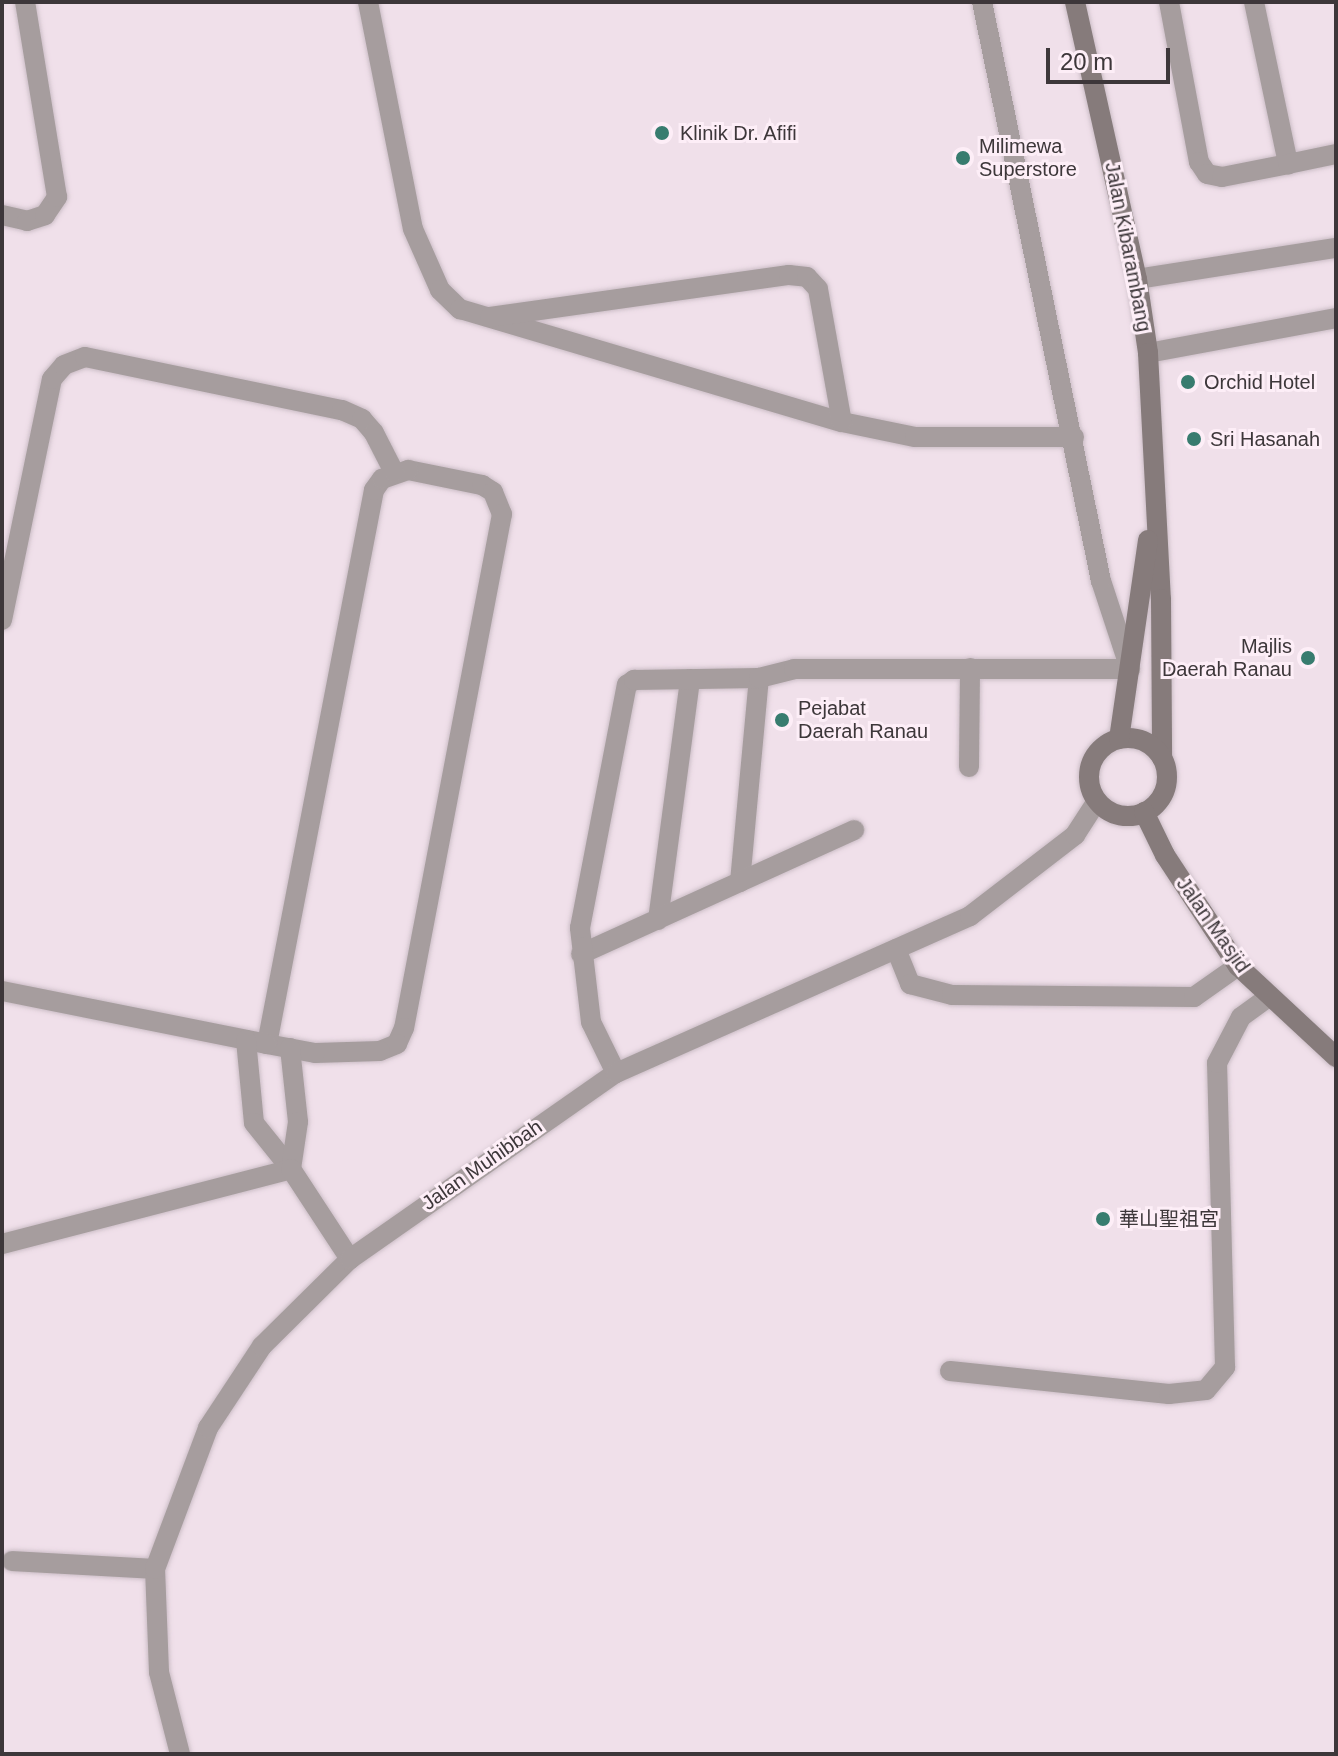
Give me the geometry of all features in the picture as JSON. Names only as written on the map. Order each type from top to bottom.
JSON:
[{"type":"street","points":[[2,215],[27,221],[45,215],[57,197],[25,2]]},
{"type":"street","points":[[368,2],[413,229],[440,290],[460,309],[842,422],[915,437],[1074,437]]},
{"type":"street","points":[[616,1073],[591,1022],[581,954],[583,902],[627,685],[634,680],[759,678],[794,669],[1130,669],[1101,581],[1074,437],[982,2]]},
{"type":"street","name":"Jalan Kibarambang","points":[[1075,2],[1137,279],[1148,353],[1161,599],[1162,758]]},
{"type":"street","points":[[1169,2],[1199,162],[1207,174],[1222,177],[1336,154]]},
{"type":"street","points":[[1254,2],[1288,164]]},
{"type":"street","points":[[1137,279],[1336,248]]},
{"type":"street","points":[[482,318],[789,275],[807,277],[818,289],[842,422]]},
{"type":"street","points":[[1148,353],[1336,318]]},
{"type":"street","points":[[2,620],[52,379],[64,365],[85,357],[342,410],[362,419],[374,433],[394,472]]},
{"type":"street","points":[[2,991],[246,1040],[267,1044],[290,1048],[315,1053],[380,1051],[397,1044],[404,1028],[502,514],[493,492],[482,485],[408,470],[394,472],[374,490],[267,1044]]},
{"type":"street","name":"Jalan Kibarambang","points":[[1119,739],[1154,496]]},
{"type":"street","points":[[969,767],[970,668]]},
{"type":"street","points":[[740,882],[759,678]]},
{"type":"street","points":[[658,920],[690,679]]},
{"type":"street","points":[[1119,739],[1143,741],[1162,758],[1166,783],[1154,805],[1144,812],[1119,814],[1097,801],[1091,790],[1091,765],[1097,753],[1119,739]]},
{"type":"street","name":"Jalan Muhibbah","points":[[180,1754],[159,1672],[155,1569],[185,1479],[233,1382],[262,1346],[350,1259],[616,1073],[970,916],[1075,835],[1097,801]]},
{"type":"street","name":"Jalan Masjid","points":[[1144,812],[1165,855],[1238,966],[1336,1057]]},
{"type":"street","points":[[581,954],[854,830]]},
{"type":"street","points":[[896,949],[910,984],[952,995],[1194,997],[1238,966]]},
{"type":"street","points":[[950,1371],[1169,1394],[1206,1390],[1225,1367],[1217,1063],[1241,1017],[1269,997]]},
{"type":"street","points":[[246,1040],[254,1123],[291,1169],[350,1259]]},
{"type":"street","points":[[290,1048],[298,1122],[291,1169]]},
{"type":"street","points":[[2,1244],[291,1169]]},
{"type":"street","points":[[12,1561],[155,1569]]},
{"type":"place","name":"Klinik Dr. Afifi","points":[[662,133]]},
{"type":"place","name":"Milimewa Superstore","points":[[963,158]]},
{"type":"place","name":"Orchid Hotel","points":[[1188,382]]},
{"type":"place","name":"Sri Hasanah","points":[[1194,439]]},
{"type":"place","name":"Majlis Daerah Ranau","points":[[1308,658]]},
{"type":"place","name":"Pejabat Daerah Ranau","points":[[782,720]]},
{"type":"place","name":"華山聖祖宮","points":[[1103,1219]]}]
